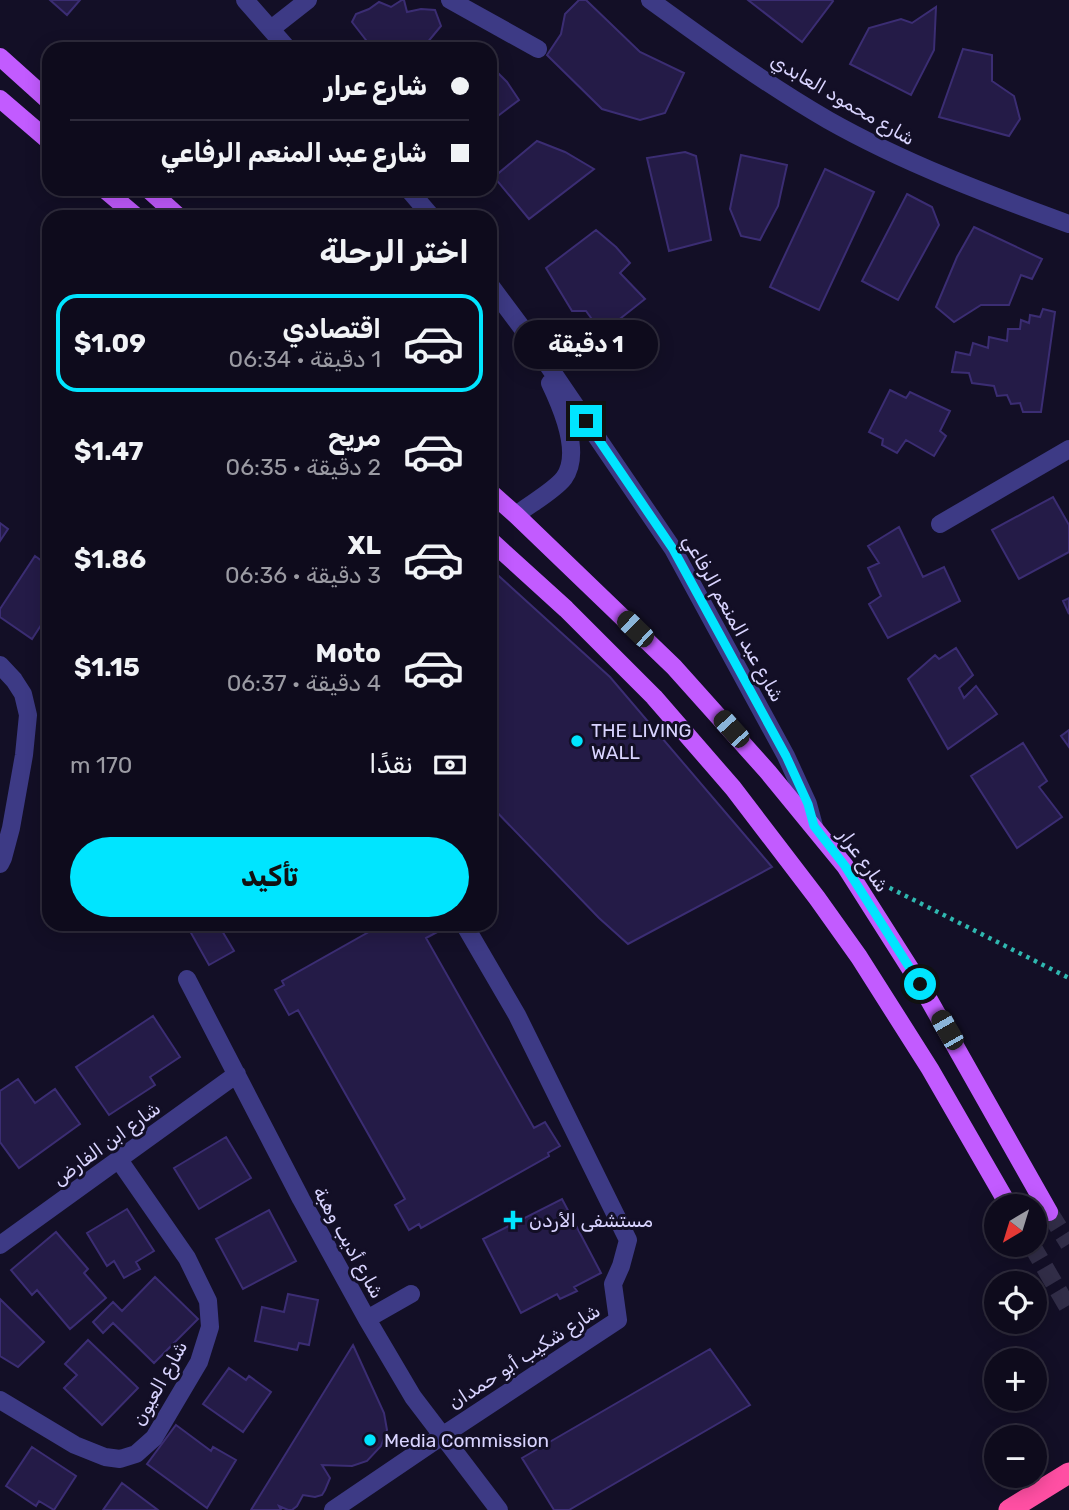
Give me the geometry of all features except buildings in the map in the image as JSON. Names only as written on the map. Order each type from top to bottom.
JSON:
[{"type":"highway","points":[[1009,1510],[1069,1473]]},
{"type":"main road","points":[[0,57],[42,95]]},
{"type":"main road","points":[[0,99],[42,135]]},
{"type":"main road","points":[[112,196],[128,210]]},
{"type":"main road","points":[[156,196],[171,210]]},
{"type":"main road","name":"شارع عرار","points":[[497,498],[674,667],[731,729],[845,866],[920,984],[1049,1212]]},
{"type":"main road","points":[[497,546],[566,609],[654,697],[733,788],[817,898],[865,967],[930,1069],[1002,1194]]},
{"type":"street","points":[[245,0],[282,42]]},
{"type":"street","points":[[271,29],[308,0]]},
{"type":"street","points":[[450,0],[538,49]]},
{"type":"street","name":"شارع محمود العابدي","points":[[650,0],[736,61],[828,119],[905,159],[1069,224]]},
{"type":"street","points":[[414,196],[426,210]]},
{"type":"street","name":"شارع عبد المنعم الرفاعي","points":[[497,294],[673,549],[786,756],[814,826]]},
{"type":"street","name":"شارع عبد المنعم الرفاعي","points":[[516,514],[563,480],[572,457],[560,405],[528,336]]},
{"type":"street","points":[[940,524],[1069,449]]},
{"type":"street","points":[[0,665],[23,694],[28,715],[11,828],[0,864]]},
{"type":"street","name":"شارع شكيب أبو حمدان","points":[[333,1510],[618,1320],[613,1284],[628,1240],[517,1015],[468,931]]},
{"type":"street","name":"شارع أديب وهبة","points":[[187,979],[301,1199],[367,1319],[413,1397],[499,1510]]},
{"type":"street","name":"شارع ابن الفارض","points":[[0,1245],[237,1074]]},
{"type":"street","name":"شارع العيون","points":[[0,1400],[75,1445],[106,1457],[120,1459],[136,1454],[154,1438],[199,1362],[210,1327],[208,1301],[187,1258],[119,1160]]},
{"type":"street","points":[[367,1319],[411,1294]]},
{"type":"path","points":[[845,866],[1069,978]]},
{"type":"tunnel","points":[[1049,1212],[1069,1244]]},
{"type":"tunnel","points":[[1039,1257],[1069,1309]]},
{"type":"place","name":"THE LIVING WALL","points":[[577,741]]},
{"type":"place","name":"مستشفى الأردن","points":[[513,1220]]},
{"type":"place","name":"Media Commission","points":[[370,1440]]},
{"type":"route","points":[[586,421],[673,549],[786,756],[808,804],[814,826],[845,866],[920,984]]}]
